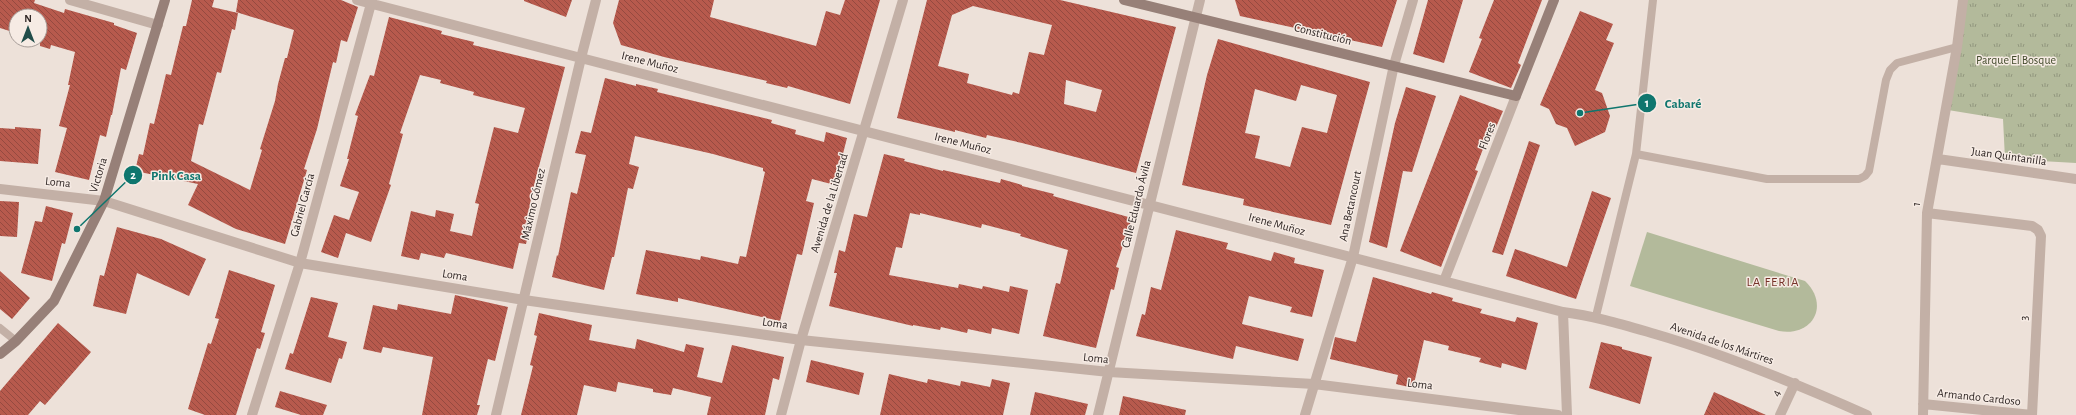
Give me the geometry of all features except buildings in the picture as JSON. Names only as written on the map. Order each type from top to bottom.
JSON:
[{"type":"street","points":[[70,0],[158,25]]},
{"type":"street","name":"Victoria","points":[[0,354],[16,341],[54,301],[104,201],[165,0]]},
{"type":"street","name":"Irene Muñoz","points":[[357,0],[372,2],[581,58],[1564,312]]},
{"type":"street","name":"Máximo Gómez","points":[[496,415],[596,0]]},
{"type":"street","name":"Avenida de la Libertad","points":[[781,415],[801,340],[903,0]]},
{"type":"street","name":"Constitución","points":[[1124,0],[1195,16],[1516,96]]},
{"type":"street","name":"Calle Eduardo Ávila","points":[[1098,415],[1200,0]]},
{"type":"street","name":"Ana Betancourt","points":[[1305,415],[1353,257],[1394,65],[1413,0]]},
{"type":"street","name":"Flores","points":[[1444,281],[1554,0]]},
{"type":"street","name":"1","points":[[1923,415],[1927,213],[1938,159],[1957,47],[1962,0]]},
{"type":"street","name":"Gabriel García","points":[[252,415],[300,263],[372,2]]},
{"type":"street","name":"Juan Quintanilla","points":[[1938,159],[2076,179]]},
{"type":"street","name":"Loma","points":[[0,189],[104,201],[300,263],[524,300],[801,340],[1109,372],[1314,384],[1558,415]]},
{"type":"street","name":"3","points":[[1927,213],[2032,226],[2038,230],[2042,236],[2032,415]]},
{"type":"street","points":[[1564,312],[1567,415]]},
{"type":"street","name":"Avenida de los Mártires","points":[[1564,312],[1596,316],[1700,347],[1795,383],[1867,415]]},
{"type":"street","name":"4","points":[[1780,415],[1795,383]]},
{"type":"street","name":"Armando Cardoso","points":[[1923,404],[2032,415]]},
{"type":"lane","points":[[1596,316],[1636,154],[1653,0]]},
{"type":"lane","points":[[1636,154],[1767,179],[1859,179],[1865,176],[1869,170],[1886,80],[1890,70],[1897,63],[1957,47]]},
{"type":"lane","points":[[0,328],[16,341]]},
{"type":"green space","name":"Parque El Bosque","points":[[1963,0],[2076,0],[2076,163],[2005,159],[2003,119],[1948,110]]},
{"type":"green space","points":[[1647,232],[1805,281],[1812,290],[1816,300],[1817,309],[1814,317],[1809,324],[1801,329],[1791,332],[1779,331],[1630,286]]},
{"type":"place","name":"Cabaré","points":[[1580,113]]},
{"type":"place","name":"Pink Casa","points":[[77,229]]},
{"type":"district","name":"LA FERIA","points":[[1773,281]]}]
